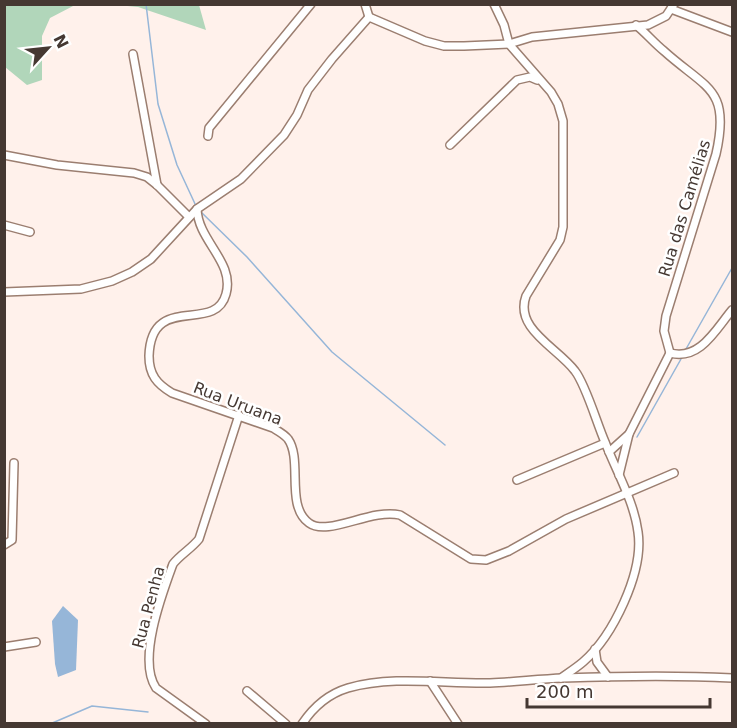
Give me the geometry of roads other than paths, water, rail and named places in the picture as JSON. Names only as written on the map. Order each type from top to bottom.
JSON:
[{"type":"street","points":[[208,136],[209,128],[310,4]]},
{"type":"street","points":[[365,4],[369,17],[425,41],[444,46],[509,44],[532,38],[648,25],[666,16],[673,7],[732,32]]},
{"type":"street","points":[[494,4],[504,25],[509,44],[558,104],[562,121],[564,217],[560,240],[526,296],[523,305],[525,316],[530,328],[576,372],[626,492],[638,533],[636,568],[618,614],[595,649],[584,661],[561,678]]},
{"type":"street","points":[[4,292],[81,289],[112,281],[132,272],[151,259],[189,217],[241,179],[284,135],[297,115],[308,90],[332,58],[369,17]]},
{"type":"street","name":"Rua das Camélias","points":[[636,25],[705,84],[715,97],[722,129],[666,316],[664,331],[670,353]]},
{"type":"street","points":[[133,54],[157,185]]},
{"type":"street","points":[[450,145],[517,81],[530,77],[542,83]]},
{"type":"street","points":[[4,155],[57,165],[134,173],[147,177],[189,217]]},
{"type":"street","name":"Rua Uruana","points":[[199,208],[200,227],[227,274],[228,284],[225,296],[222,305],[214,310],[203,314],[175,317],[158,326],[153,334],[149,366],[153,378],[172,393],[273,428],[288,439],[292,448],[296,497],[300,512],[308,523],[319,528],[329,527],[378,513],[390,512],[400,515],[471,559],[486,560],[566,519],[626,492]]},
{"type":"street","points":[[4,225],[30,232]]},
{"type":"street","points":[[619,475],[629,434],[670,353],[678,355],[695,351],[704,344],[732,310]]},
{"type":"street","name":"Rua Penha","points":[[206,723],[156,688],[150,679],[148,654],[173,564],[199,539],[239,415]]},
{"type":"street","points":[[609,452],[629,434]]},
{"type":"street","points":[[517,480],[605,443]]},
{"type":"street","points":[[4,545],[12,540],[14,463]]},
{"type":"street","points":[[626,492],[674,473]]},
{"type":"street","points":[[4,647],[36,642]]},
{"type":"street","points":[[595,649],[597,662],[608,678]]},
{"type":"street","points":[[302,723],[318,704],[329,696],[348,688],[383,682],[489,683],[561,678],[732,678]]},
{"type":"street","points":[[430,681],[458,723]]},
{"type":"street","points":[[247,691],[286,723]]},
{"type":"water","points":[[63,606],[78,620],[76,670],[58,677],[52,621]]},
{"type":"waterway","points":[[146,4],[158,104],[177,165],[196,206]]},
{"type":"waterway","points":[[201,212],[247,257],[332,352],[445,445]]},
{"type":"waterway","points":[[686,349],[732,268]]},
{"type":"waterway","points":[[637,437],[681,359]]},
{"type":"waterway","points":[[50,724],[92,706],[148,712]]}]
